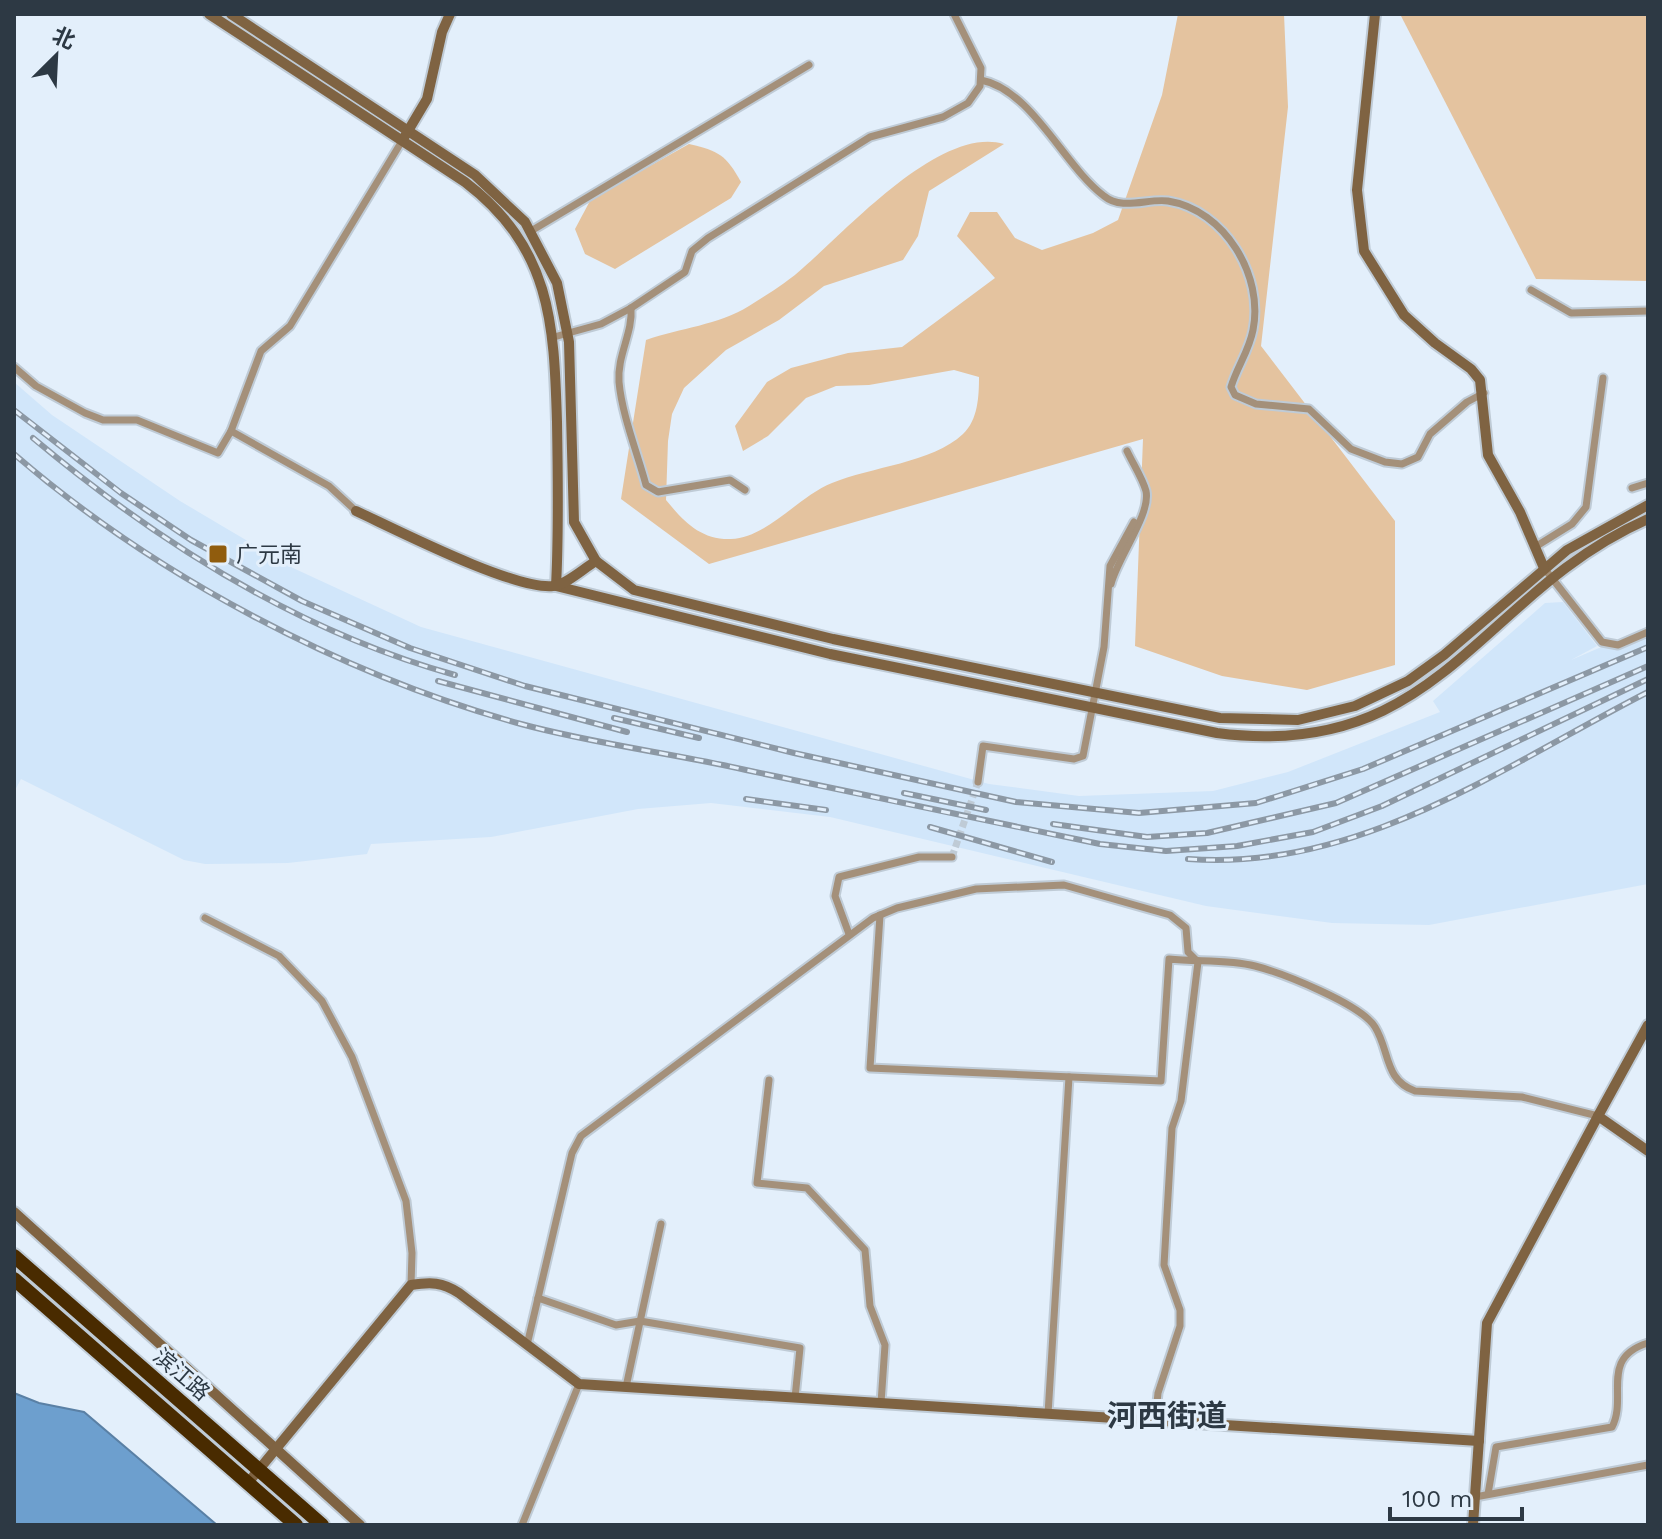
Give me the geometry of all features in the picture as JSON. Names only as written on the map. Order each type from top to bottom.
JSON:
[{"type":"highway","name":"滨江路","points":[[14,1256],[322,1525]]},
{"type":"highway","name":"滨江路","points":[[14,1279],[296,1525]]},
{"type":"main road","points":[[209,14],[489,185],[531,231],[557,283],[568,333],[574,522],[596,561],[634,590],[833,639],[1097,693],[1239,720],[1288,720],[1336,712],[1391,691],[1421,673],[1567,550],[1648,505]]},
{"type":"main road","points":[[231,14],[405,136],[478,192],[512,227],[543,284],[554,337],[559,516],[556,586]]},
{"type":"main road","points":[[405,136],[427,99],[442,32],[450,14]]},
{"type":"main road","points":[[1375,14],[1357,190],[1364,251],[1404,315],[1471,369],[1484,393],[1488,455],[1544,568]]},
{"type":"main road","points":[[356,511],[461,559],[532,584],[556,586],[830,654],[1238,735],[1300,735],[1340,727],[1379,713],[1429,686],[1584,553],[1648,519]]},
{"type":"main road","points":[[556,586],[596,561]]},
{"type":"main road","points":[[1473,1525],[1487,1323],[1648,1025]]},
{"type":"main road","points":[[1598,1116],[1648,1151]]},
{"type":"main road","points":[[14,1212],[360,1525]]},
{"type":"main road","points":[[247,1484],[400,1303],[411,1285],[444,1283],[579,1384],[1479,1441]]},
{"type":"street","points":[[554,337],[601,324],[631,308],[685,272],[692,251],[708,238],[870,137],[943,117],[968,103],[981,80],[980,62],[954,14]]},
{"type":"street","points":[[531,231],[809,65]]},
{"type":"street","points":[[981,80],[996,83],[1027,111],[1105,198],[1123,203],[1137,203],[1147,198],[1182,203],[1205,214],[1233,244],[1256,295],[1249,350],[1231,387],[1235,395],[1256,404],[1309,409],[1351,449],[1396,464],[1418,457],[1430,434],[1467,402],[1484,393]]},
{"type":"street","points":[[14,367],[36,386],[103,420],[137,420],[218,453],[231,431],[261,351],[290,326],[405,136]]},
{"type":"street","points":[[1531,290],[1571,313],[1648,311]]},
{"type":"street","points":[[631,308],[632,322],[621,356],[619,382],[646,485],[658,492],[730,480],[745,490]]},
{"type":"street","points":[[1535,547],[1572,524],[1586,507],[1603,378]]},
{"type":"street","points":[[231,431],[329,486],[356,511]]},
{"type":"street","points":[[1109,594],[1122,553],[1147,504],[1145,487],[1127,451]]},
{"type":"street","points":[[1632,488],[1648,483]]},
{"type":"street","points":[[978,782],[983,746],[1074,759],[1083,756],[1095,708],[1112,559],[1134,522]]},
{"type":"street","points":[[1544,568],[1602,642],[1618,645],[1648,632]]},
{"type":"street","points":[[849,934],[835,896],[839,877],[919,857],[952,857]]},
{"type":"street","points":[[527,1345],[572,1153],[581,1136],[849,934],[880,915],[976,889],[1064,885],[1178,919],[1186,928],[1188,952],[1198,962]]},
{"type":"street","points":[[880,915],[870,1068],[1161,1081],[1169,959],[1254,966],[1352,1006],[1375,1026],[1387,1063],[1401,1085],[1415,1091],[1522,1097],[1598,1116]]},
{"type":"street","points":[[205,918],[279,956],[322,1001],[352,1057],[406,1201],[412,1253],[411,1285]]},
{"type":"street","points":[[1155,1422],[1158,1393],[1180,1326],[1180,1310],[1164,1265],[1172,1128],[1181,1101],[1198,962]]},
{"type":"street","points":[[1048,1414],[1069,1077]]},
{"type":"street","points":[[769,1080],[757,1183],[807,1188],[865,1250],[870,1306],[885,1345],[881,1403]]},
{"type":"street","points":[[626,1387],[661,1224]]},
{"type":"street","points":[[538,1298],[616,1325],[640,1321],[800,1348],[795,1398]]},
{"type":"street","points":[[1488,1494],[1496,1447],[1612,1427],[1617,1417],[1615,1395],[1618,1367],[1634,1347],[1648,1343]]},
{"type":"street","points":[[522,1525],[579,1384]]},
{"type":"street","points":[[1475,1497],[1648,1465]]},
{"type":"shaded area","points":[[1178,14],[1284,14],[1288,107],[1261,346],[1395,521],[1395,665],[1307,690],[1222,676],[1135,646],[1143,439],[709,564],[621,499],[646,340],[725,318],[778,288],[897,184],[952,150],[979,142],[1004,144],[929,191],[918,236],[903,260],[824,286],[779,320],[726,350],[684,388],[672,414],[666,500],[702,533],[720,539],[744,537],[757,532],[832,483],[935,452],[963,434],[975,415],[979,377],[954,370],[869,385],[836,386],[806,398],[768,436],[743,451],[735,426],[767,382],[791,368],[848,353],[902,347],[995,278],[957,236],[970,212],[997,212],[1015,238],[1042,250],[1093,233],[1118,220],[1162,95]]},
{"type":"shaded area","points":[[1400,14],[1648,14],[1648,281],[1536,279]]},
{"type":"shaded area","points":[[689,144],[715,152],[731,166],[741,182],[731,198],[615,269],[585,254],[575,229],[591,199]]},
{"type":"shaded area","points":[[14,382],[52,415],[180,501],[293,568],[421,627],[989,784],[1079,796],[1213,791],[1288,772],[1440,712],[1433,701],[1545,603],[1563,602],[1597,646],[1571,660],[1648,627],[1648,884],[1429,925],[1332,923],[1206,906],[830,817],[711,803],[638,809],[491,837],[371,844],[367,854],[288,863],[205,864],[184,860],[21,779],[14,792]]},
{"type":"water","points":[[14,1393],[39,1403],[84,1412],[217,1525],[14,1525]]},
{"type":"tunnel","points":[[952,857],[978,782]]},
{"type":"railway","points":[[14,410],[121,493],[191,540],[302,601],[410,648],[525,686],[794,753],[1016,802],[1139,813],[1256,803],[1363,769],[1648,647]]},
{"type":"railway","points":[[33,438],[129,512],[232,579],[341,634],[397,657],[455,675]]},
{"type":"railway","points":[[14,454],[127,540],[189,580],[319,649],[454,703],[577,737],[1100,844],[1166,851],[1237,846],[1313,832],[1382,806],[1648,679]]},
{"type":"railway","points":[[1053,824],[1147,837],[1207,833],[1336,803],[1648,666]]},
{"type":"railway","points":[[438,681],[627,732]]},
{"type":"railway","points":[[1188,859],[1251,859],[1312,849],[1370,831],[1484,781],[1648,692]]},
{"type":"railway","points":[[614,718],[699,738]]},
{"type":"railway","points":[[904,793],[986,810]]},
{"type":"railway","points":[[746,799],[826,810]]},
{"type":"railway","points":[[930,827],[1052,862]]},
{"type":"place","name":"广元南","points":[[218,554]]},
{"type":"district","name":"河西街道","points":[[1167,1416]]}]
